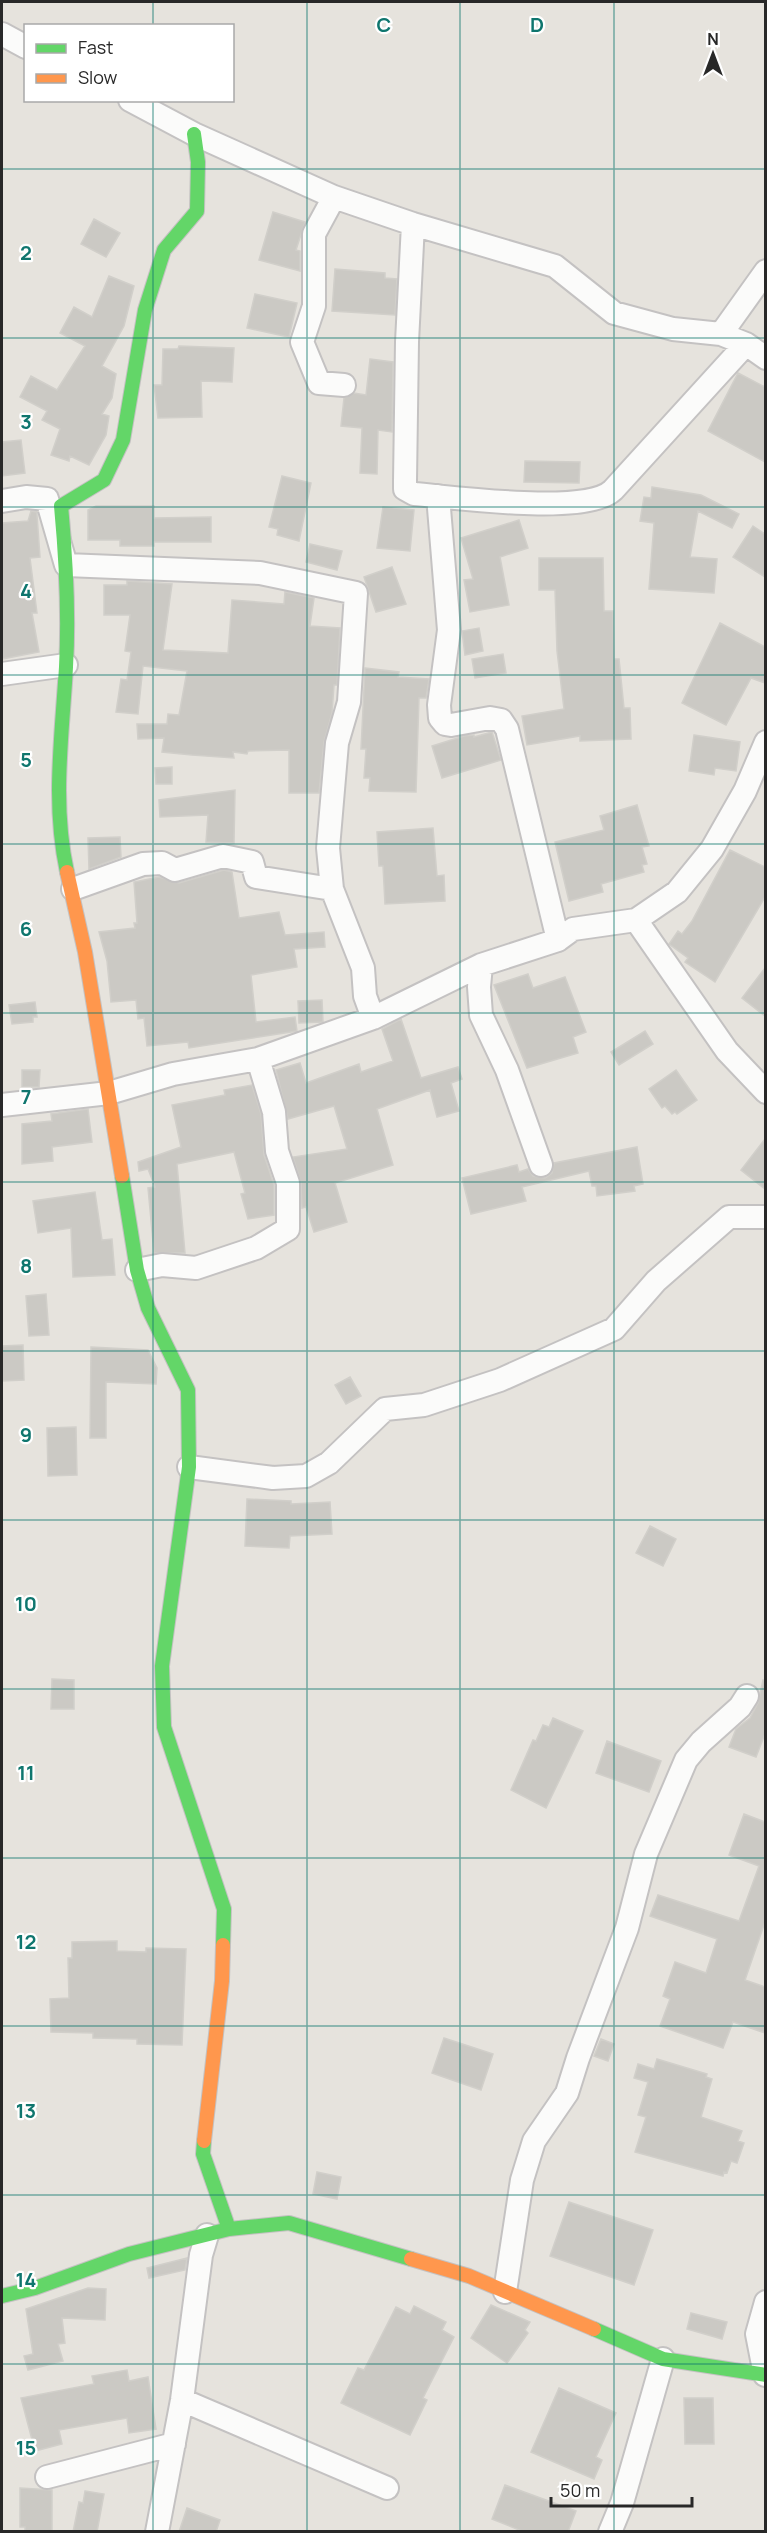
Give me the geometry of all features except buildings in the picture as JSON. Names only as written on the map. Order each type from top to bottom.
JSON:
[{"type":"street","points":[[2,34],[24,46]]},
{"type":"street","points":[[134,102],[194,134],[334,197],[413,224],[555,266],[614,313],[673,329],[721,334],[746,344],[765,358]]},
{"type":"street","points":[[194,134],[198,162],[197,211],[164,250],[145,310],[123,440],[104,480],[62,506],[66,565],[66,664],[59,744],[59,834],[73,889],[137,1270],[148,1308],[188,1390],[189,1467],[162,1666],[164,1728],[224,1909],[222,1981],[203,2154],[230,2229]]},
{"type":"street","points":[[334,197],[314,234],[314,306],[302,342],[319,383],[344,385]]},
{"type":"street","points":[[413,224],[407,342],[405,489],[414,494],[539,504],[600,499],[607,495],[746,344]]},
{"type":"street","points":[[721,334],[765,271]]},
{"type":"street","points":[[438,496],[449,630],[439,705],[440,718],[445,724],[451,726],[490,718],[501,720],[507,729],[558,940]]},
{"type":"street","points":[[2,501],[26,497],[47,499],[66,565]]},
{"type":"street","points":[[66,565],[261,573],[356,593],[349,702],[337,743],[329,836],[332,889],[363,968],[364,996],[373,1018]]},
{"type":"street","points":[[2,674],[66,664]]},
{"type":"street","points":[[2,1105],[109,1094],[173,1074],[258,1059],[373,1018],[481,965],[558,940],[573,929],[636,920],[677,892],[712,849],[757,786],[765,742]]},
{"type":"street","points":[[73,889],[143,864],[162,863],[175,870],[223,856],[252,862],[256,877],[332,889]]},
{"type":"street","points":[[636,920],[727,1051],[765,1092]]},
{"type":"street","points":[[481,965],[479,987],[481,1015],[507,1070],[541,1165]]},
{"type":"street","points":[[137,1270],[162,1265],[196,1268],[256,1248],[288,1229],[288,1183],[277,1151],[274,1112],[258,1059]]},
{"type":"street","points":[[189,1467],[273,1478],[306,1476],[329,1463],[385,1409],[424,1405],[500,1380],[614,1329],[656,1281],[729,1217],[765,1217]]},
{"type":"street","points":[[505,2292],[522,2180],[534,2141],[567,2093],[627,1928],[646,1854],[686,1760],[701,1742],[740,1707],[747,1696]]},
{"type":"street","points":[[2,2296],[35,2288],[129,2254],[230,2229],[289,2223],[328,2232],[469,2276],[663,2359],[765,2375],[757,2334],[765,2302]]},
{"type":"street","points":[[157,2532],[182,2400],[201,2255],[207,2235]]},
{"type":"street","points":[[610,2532],[622,2503],[663,2359]]},
{"type":"street","points":[[182,2400],[387,2488]]},
{"type":"street","points":[[47,2477],[174,2444]]},
{"type":"traffic: fast","points":[[67,872],[62,846],[59,795],[67,627],[66,566],[61,506],[104,480],[123,440],[145,310],[164,250],[197,211],[198,162],[194,134]]},
{"type":"traffic: fast","points":[[122,1176],[137,1270],[148,1308],[188,1390],[189,1467],[162,1666],[164,1727],[224,1909],[223,1945]]},
{"type":"traffic: fast","points":[[204,2141],[203,2154],[229,2229]]},
{"type":"traffic: fast","points":[[2,2296],[35,2288],[129,2254],[229,2229],[289,2223],[411,2259]]},
{"type":"traffic: fast","points":[[594,2329],[663,2359],[766,2375]]},
{"type":"traffic: slow","points":[[67,872],[85,952],[122,1176]]},
{"type":"traffic: slow","points":[[204,2141],[222,1981],[223,1945]]},
{"type":"traffic: slow","points":[[411,2259],[469,2276],[594,2329]]}]
